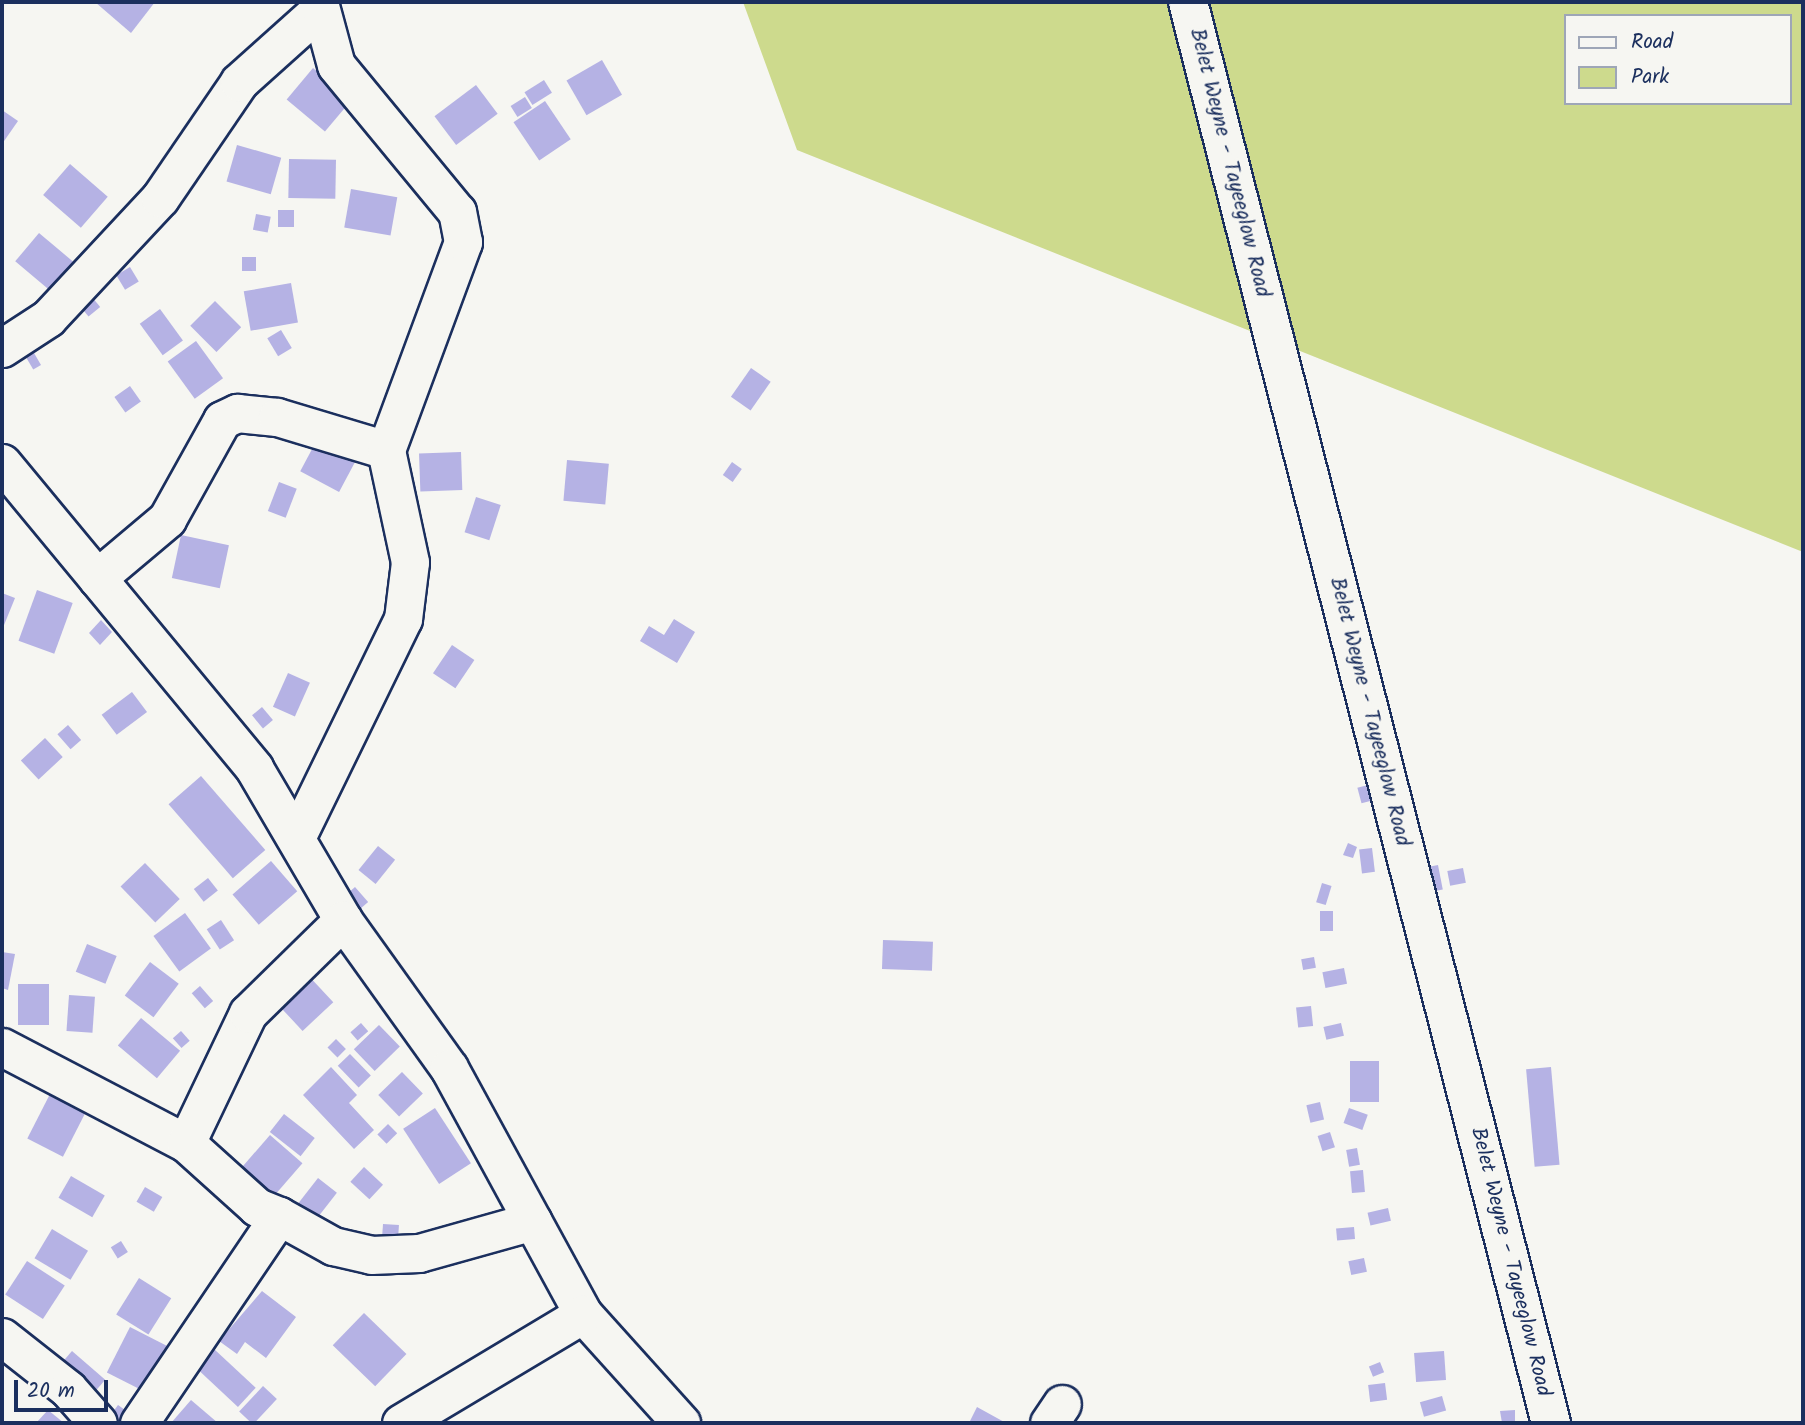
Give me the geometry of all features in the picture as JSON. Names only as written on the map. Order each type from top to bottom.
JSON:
[{"type":"main road","name":"Belet Weyne - Tayeeglow Road","points":[[1188,2],[1551,1423]]},
{"type":"street","points":[[2,348],[48,318],[160,198],[239,82],[318,7],[336,65],[457,212],[463,242],[386,450],[410,562],[403,619],[297,836]]},
{"type":"street","points":[[97,578],[167,519],[222,420],[237,413],[277,417],[386,450]]},
{"type":"street","points":[[5,471],[254,768],[297,836],[343,920],[449,1068],[583,1314],[681,1423]]},
{"type":"street","points":[[186,1143],[248,1013],[343,920]]},
{"type":"street","points":[[2,1047],[186,1143],[257,1207],[332,1245],[382,1255],[419,1254],[533,1221]]},
{"type":"street","points":[[139,1423],[279,1216]]},
{"type":"street","points":[[401,1423],[583,1314]]},
{"type":"street","points":[[2,1338],[68,1389],[98,1423]]},
{"type":"green space","points":[[743,2],[1803,2],[1803,552],[797,150]]},
{"type":"building","points":[[95,2],[155,2],[131,33]]},
{"type":"building","points":[[602,60],[622,95],[586,115],[566,80]]},
{"type":"building","points":[[313,68],[351,100],[325,132],[287,99]]},
{"type":"building","points":[[544,80],[552,93],[532,105],[524,92]]},
{"type":"building","points":[[476,85],[498,114],[456,145],[434,116]]},
{"type":"building","points":[[525,97],[532,108],[517,117],[511,106]]},
{"type":"building","points":[[545,101],[571,139],[539,160],[513,122]]},
{"type":"building","points":[[2,110],[18,121],[2,144]]},
{"type":"building","points":[[237,145],[281,158],[271,194],[227,182]]},
{"type":"building","points":[[289,159],[336,160],[335,199],[288,198]]},
{"type":"building","points":[[70,164],[108,197],[81,228],[43,195]]},
{"type":"building","points":[[351,189],[397,197],[391,236],[344,227]]},
{"type":"building","points":[[278,210],[294,210],[294,227],[278,227]]},
{"type":"building","points":[[256,214],[271,217],[268,233],[253,230]]},
{"type":"building","points":[[39,233],[73,262],[50,290],[15,261]]},
{"type":"building","points":[[242,257],[256,257],[256,271],[242,271]]},
{"type":"building","points":[[130,267],[139,282],[125,290],[116,275]]},
{"type":"building","points":[[291,283],[298,322],[251,331],[244,291]]},
{"type":"building","points":[[92,297],[100,307],[89,317],[80,306]]},
{"type":"building","points":[[215,301],[241,327],[216,352],[190,326]]},
{"type":"building","points":[[160,309],[183,341],[163,355],[140,324]]},
{"type":"building","points":[[281,330],[292,348],[278,356],[267,338]]},
{"type":"building","points":[[196,341],[223,378],[195,399],[168,362]]},
{"type":"building","points":[[34,353],[41,365],[33,370],[26,358]]},
{"type":"building","points":[[751,368],[771,382],[751,410],[731,397]]},
{"type":"building","points":[[130,386],[141,402],[125,412],[114,397]]},
{"type":"building","points":[[319,436],[358,457],[339,492],[300,471]]},
{"type":"building","points":[[461,452],[462,490],[420,491],[419,453]]},
{"type":"building","points":[[567,460],[609,464],[605,505],[563,501]]},
{"type":"building","points":[[732,462],[742,469],[733,482],[723,475]]},
{"type":"building","points":[[279,482],[297,489],[286,518],[268,511]]},
{"type":"building","points":[[476,497],[501,505],[489,540],[465,532]]},
{"type":"building","points":[[181,535],[229,545],[220,588],[172,578]]},
{"type":"building","points":[[37,590],[73,603],[54,654],[19,641]]},
{"type":"building","points":[[2,593],[15,598],[2,630]]},
{"type":"building","points":[[674,619],[695,632],[677,663],[640,641],[649,626],[664,635]]},
{"type":"building","points":[[101,620],[112,632],[100,645],[89,633]]},
{"type":"building","points":[[452,645],[474,660],[455,688],[433,673]]},
{"type":"building","points":[[288,673],[310,683],[295,717],[273,707]]},
{"type":"building","points":[[132,692],[147,712],[117,735],[102,715]]},
{"type":"building","points":[[262,707],[273,720],[263,728],[252,715]]},
{"type":"building","points":[[68,725],[81,740],[71,749],[57,734]]},
{"type":"building","points":[[45,738],[63,757],[39,780],[21,761]]},
{"type":"building","points":[[201,776],[265,850],[233,878],[169,804]]},
{"type":"building","points":[[1368,785],[1372,800],[1362,803],[1357,788]]},
{"type":"building","points":[[1348,843],[1357,847],[1353,858],[1343,855]]},
{"type":"building","points":[[378,846],[395,860],[376,884],[358,870]]},
{"type":"building","points":[[1372,848],[1375,872],[1362,873],[1359,850]]},
{"type":"building","points":[[271,861],[297,891],[259,925],[233,894]]},
{"type":"building","points":[[145,863],[180,899],[155,923],[121,887]]},
{"type":"building","points":[[1438,865],[1443,890],[1409,896],[1405,871]]},
{"type":"building","points":[[1463,868],[1466,883],[1450,886],[1447,871]]},
{"type":"building","points":[[208,878],[218,891],[204,902],[194,889]]},
{"type":"building","points":[[1322,883],[1332,886],[1326,905],[1316,902]]},
{"type":"building","points":[[355,887],[368,902],[354,915],[341,899]]},
{"type":"building","points":[[1320,911],[1333,911],[1333,931],[1320,931]]},
{"type":"building","points":[[185,913],[211,949],[179,972],[153,936]]},
{"type":"building","points":[[221,920],[234,940],[220,949],[207,929]]},
{"type":"building","points":[[883,940],[933,942],[932,971],[882,969]]},
{"type":"building","points":[[87,944],[117,956],[105,984],[76,972]]},
{"type":"building","points":[[2,952],[15,954],[8,990],[2,988]]},
{"type":"building","points":[[1314,957],[1316,968],[1303,970],[1301,959]]},
{"type":"building","points":[[150,962],[179,984],[153,1017],[125,996]]},
{"type":"building","points":[[1344,968],[1347,984],[1325,988],[1322,972]]},
{"type":"building","points":[[306,973],[333,1002],[303,1031],[275,1002]]},
{"type":"building","points":[[18,984],[49,984],[49,1025],[18,1025]]},
{"type":"building","points":[[200,986],[213,1001],[205,1008],[192,993]]},
{"type":"building","points":[[69,995],[95,997],[92,1033],[66,1031]]},
{"type":"building","points":[[1311,1006],[1313,1026],[1298,1027],[1296,1008]]},
{"type":"building","points":[[141,1018],[180,1051],[157,1078],[118,1046]]},
{"type":"building","points":[[361,1023],[368,1031],[358,1040],[350,1032]]},
{"type":"building","points":[[1341,1023],[1344,1036],[1326,1040],[1323,1027]]},
{"type":"building","points":[[379,1025],[400,1047],[375,1071],[354,1049]]},
{"type":"building","points":[[181,1031],[190,1041],[182,1048],[173,1038]]},
{"type":"building","points":[[336,1039],[346,1049],[337,1057],[328,1047]]},
{"type":"building","points":[[350,1054],[371,1076],[359,1087],[338,1066]]},
{"type":"building","points":[[1350,1061],[1379,1061],[1379,1102],[1350,1102]]},
{"type":"building","points":[[331,1067],[357,1095],[349,1103],[374,1130],[354,1149],[303,1095]]},
{"type":"building","points":[[1551,1067],[1560,1165],[1535,1167],[1526,1069]]},
{"type":"building","points":[[402,1072],[423,1094],[399,1117],[378,1095]]},
{"type":"building","points":[[50,1094],[86,1112],[63,1157],[27,1139]]},
{"type":"building","points":[[1320,1102],[1324,1120],[1310,1123],[1306,1105]]},
{"type":"building","points":[[435,1108],[471,1163],[439,1184],[403,1129]]},
{"type":"building","points":[[1349,1108],[1368,1115],[1362,1130],[1344,1123]]},
{"type":"building","points":[[284,1114],[315,1138],[301,1156],[270,1132]]},
{"type":"building","points":[[388,1124],[397,1133],[387,1144],[377,1135]]},
{"type":"building","points":[[1330,1132],[1335,1147],[1323,1151],[1318,1136]]},
{"type":"building","points":[[270,1135],[302,1163],[269,1202],[237,1173]]},
{"type":"building","points":[[1357,1148],[1360,1165],[1349,1167],[1346,1150]]},
{"type":"building","points":[[364,1167],[383,1185],[369,1199],[350,1182]]},
{"type":"building","points":[[1363,1170],[1365,1192],[1352,1193],[1350,1171]]},
{"type":"building","points":[[71,1176],[105,1196],[92,1217],[58,1198]]},
{"type":"building","points":[[318,1178],[337,1193],[310,1227],[291,1213]]},
{"type":"building","points":[[145,1187],[162,1197],[154,1212],[136,1202]]},
{"type":"building","points":[[1388,1208],[1391,1221],[1370,1225],[1368,1213]]},
{"type":"building","points":[[383,1224],[399,1225],[397,1248],[381,1247]]},
{"type":"building","points":[[1354,1227],[1355,1239],[1337,1241],[1336,1229]]},
{"type":"building","points":[[52,1229],[88,1251],[70,1280],[34,1258]]},
{"type":"building","points":[[121,1241],[128,1252],[118,1258],[111,1247]]},
{"type":"building","points":[[1364,1258],[1367,1272],[1351,1275],[1348,1261]]},
{"type":"building","points":[[27,1261],[65,1286],[43,1319],[5,1295]]},
{"type":"building","points":[[139,1278],[171,1298],[148,1335],[116,1314]]},
{"type":"building","points":[[262,1291],[296,1317],[266,1358],[245,1342],[237,1354],[219,1341]]},
{"type":"building","points":[[364,1313],[406,1354],[375,1386],[333,1345]]},
{"type":"building","points":[[130,1327],[175,1350],[152,1396],[107,1372]]},
{"type":"building","points":[[214,1349],[256,1388],[238,1407],[196,1368]]},
{"type":"building","points":[[72,1351],[105,1380],[87,1401],[54,1372]]},
{"type":"building","points":[[1444,1351],[1446,1380],[1416,1382],[1414,1353]]},
{"type":"building","points":[[1380,1362],[1384,1372],[1373,1377],[1369,1366]]},
{"type":"building","points":[[1385,1383],[1387,1400],[1370,1402],[1368,1385]]},
{"type":"building","points":[[263,1386],[277,1399],[254,1423],[239,1412]]},
{"type":"building","points":[[1442,1396],[1446,1410],[1424,1417],[1420,1402]]},
{"type":"building","points":[[191,1400],[218,1423],[171,1423]]},
{"type":"building","points":[[118,1405],[135,1417],[131,1423],[107,1420]]},
{"type":"building","points":[[977,1407],[1006,1423],[969,1423]]},
{"type":"building","points":[[48,1410],[64,1423],[36,1423]]},
{"type":"building","points":[[1515,1410],[1515,1422],[1502,1423],[1500,1411]]}]
